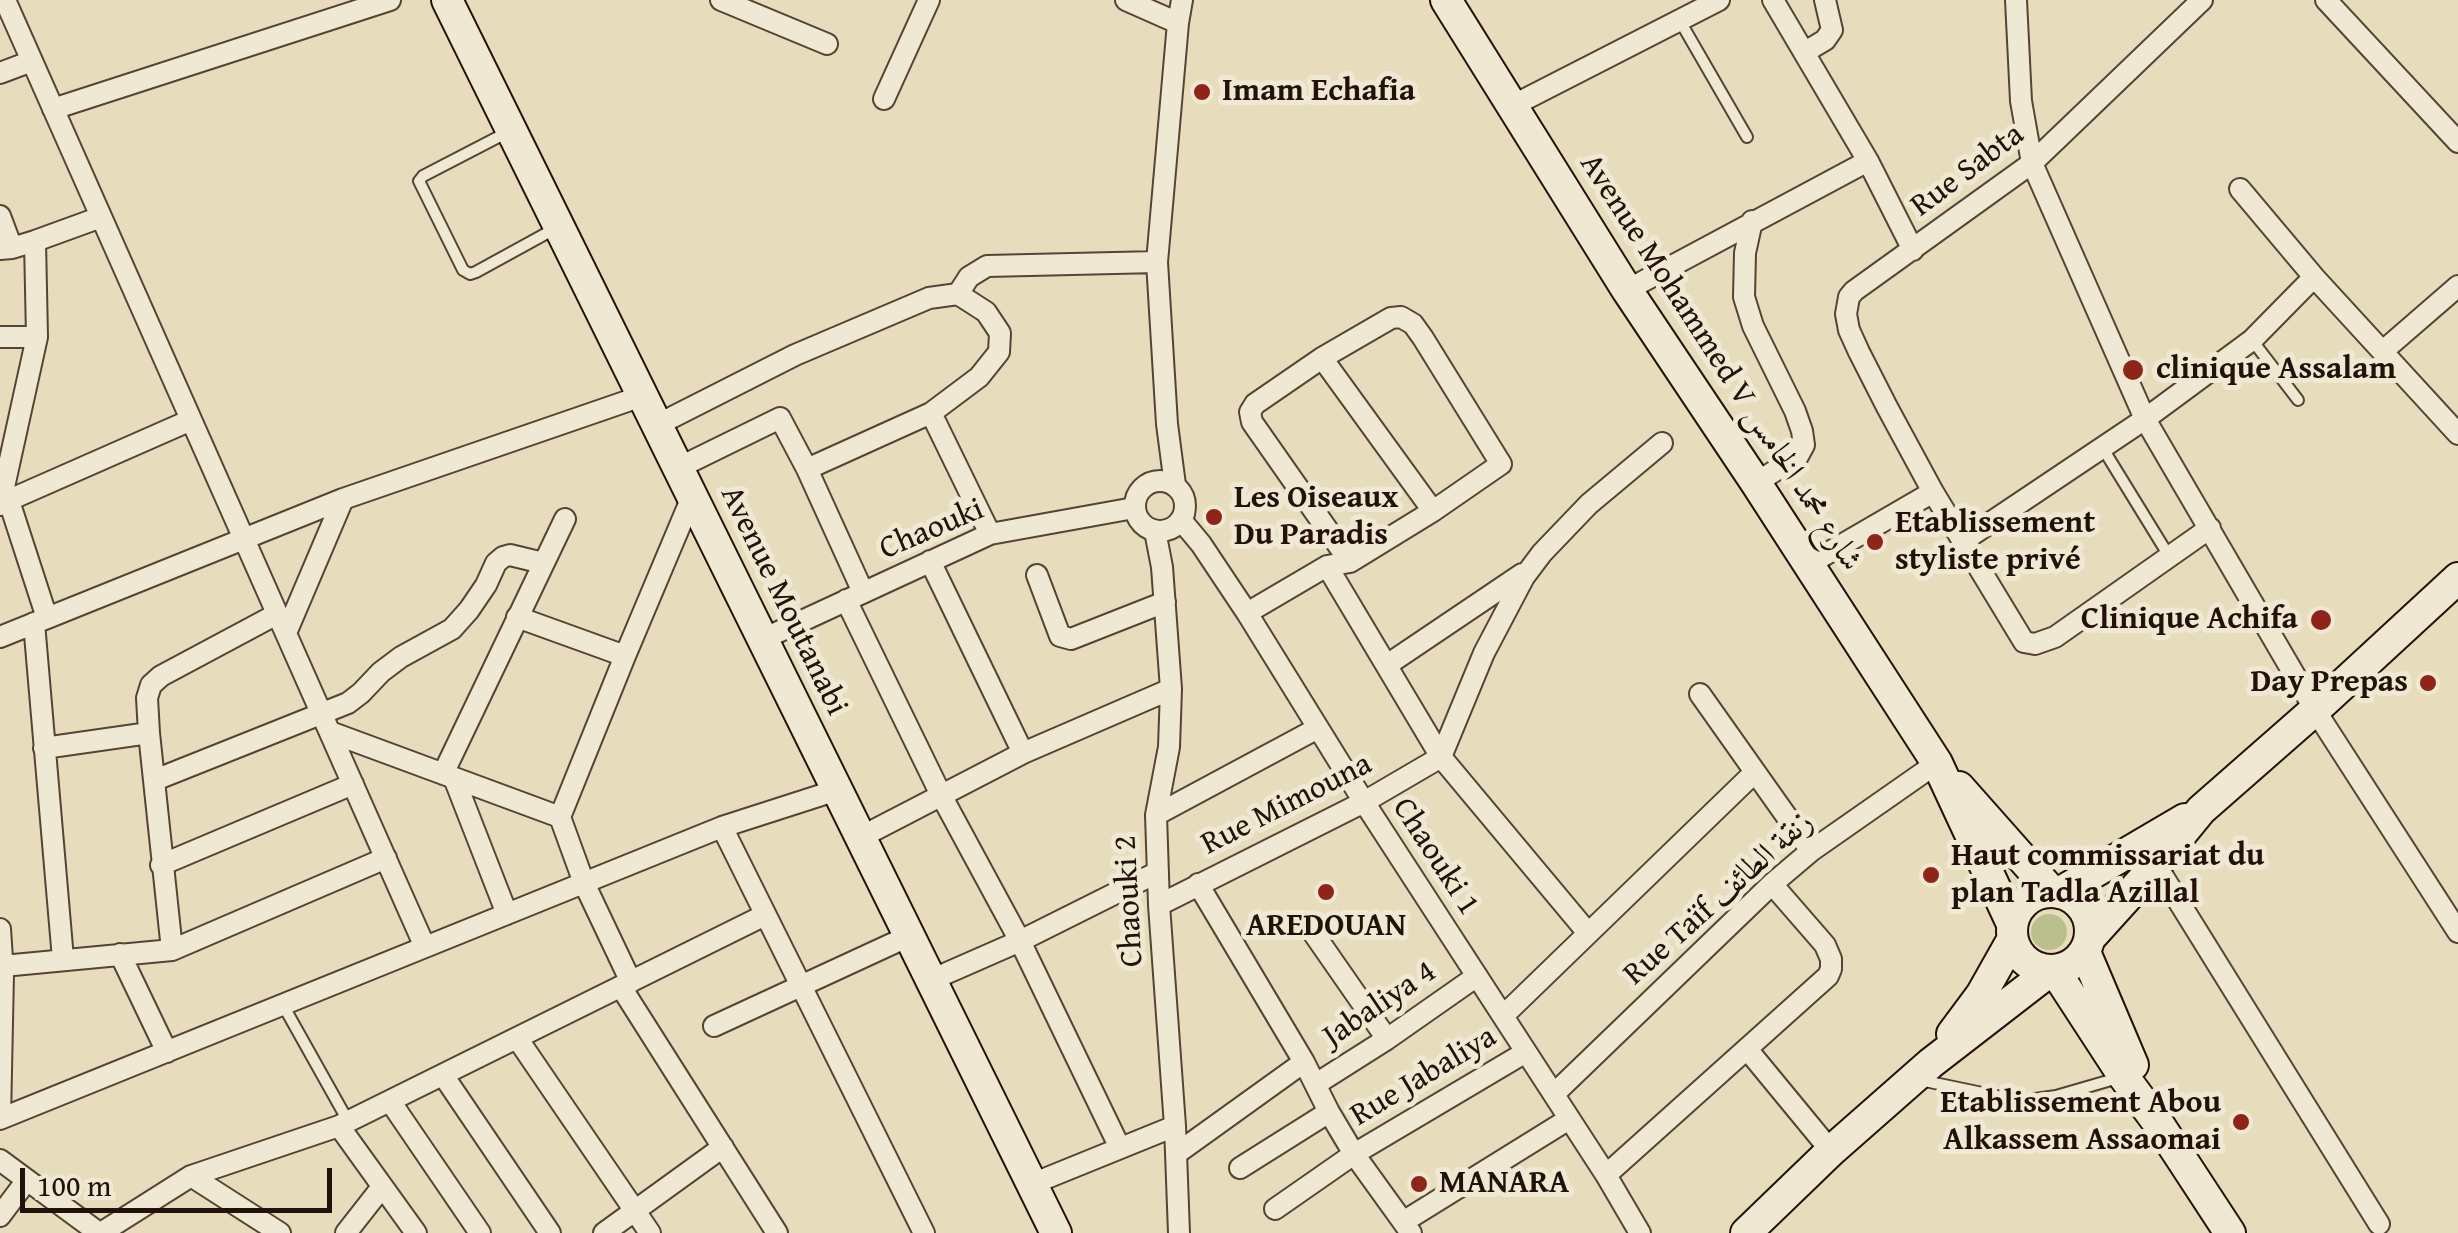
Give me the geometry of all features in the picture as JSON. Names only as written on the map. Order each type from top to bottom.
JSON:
[{"type":"street","points":[[4,0],[425,947]]},
{"type":"street","points":[[54,109],[390,0]]},
{"type":"street","name":"Avenue Moutanabi","points":[[447,0],[1054,1232]]},
{"type":"street","points":[[721,0],[827,44]]},
{"type":"street","points":[[884,99],[929,0]]},
{"type":"street","points":[[1126,0],[1178,23]]},
{"type":"street","points":[[1176,485],[1153,481],[1139,491],[1134,508],[1139,520],[1155,531],[1170,529],[1180,520],[1184,498],[1176,485],[1167,424],[1157,262],[1182,0]]},
{"type":"street","name":"Avenue Mohammed V شارع محمد الخامس","points":[[1446,0],[1628,290],[1937,762]]},
{"type":"street","points":[[1512,106],[1719,0]]},
{"type":"street","points":[[1773,0],[1868,160],[1914,250]]},
{"type":"street","points":[[1805,52],[1832,30],[1825,0]]},
{"type":"street","points":[[2016,0],[2021,101],[2032,163],[2145,418],[2315,710],[2458,932]]},
{"type":"street","name":"Rue Sabta","points":[[1933,492],[1849,330],[1849,297],[2032,163],[2202,0]]},
{"type":"street","points":[[2326,0],[2458,142]]},
{"type":"street","points":[[0,73],[32,61]]},
{"type":"street","points":[[1628,290],[1868,160]]},
{"type":"street","points":[[2240,189],[2314,277],[2458,434]]},
{"type":"street","points":[[0,216],[6,249],[101,217]]},
{"type":"street","points":[[1752,222],[1744,252],[1744,297],[1753,326],[1800,424],[1804,445],[1798,456],[1756,483]]},
{"type":"street","points":[[35,241],[37,336],[10,414],[2,503],[41,621],[44,748],[62,959]]},
{"type":"street","points":[[958,294],[968,277],[987,266],[1157,262]]},
{"type":"street","points":[[1963,541],[2252,340],[2314,277]]},
{"type":"street","points":[[2383,352],[2458,286]]},
{"type":"street","points":[[657,425],[795,355],[929,298],[958,294],[986,312],[1000,333],[999,352],[979,378],[930,413],[807,469]]},
{"type":"street","points":[[1247,613],[1327,566],[1350,562],[1501,464],[1433,352],[1413,324],[1401,317],[1391,318],[1322,358],[1254,404],[1250,412],[1252,422],[1350,562]]},
{"type":"street","points":[[0,337],[37,336]]},
{"type":"street","points":[[1322,358],[1434,511]]},
{"type":"street","points":[[0,637],[343,499],[642,396]]},
{"type":"street","points":[[930,413],[990,534]]},
{"type":"street","points":[[678,468],[780,418],[807,469],[855,596],[941,795],[1020,941],[1120,1148]]},
{"type":"street","points":[[2,503],[191,420]]},
{"type":"street","points":[[1153,481],[1167,424]]},
{"type":"street","points":[[1441,758],[1484,652],[1530,570],[1589,504],[1662,444]]},
{"type":"street","points":[[1809,564],[1933,492],[2018,633],[2030,644],[2055,637],[2210,528]]},
{"type":"street","points":[[692,497],[560,817],[626,984],[777,1233]]},
{"type":"street","points":[[172,950],[149,733],[147,698],[151,685],[161,676],[282,624],[343,499]]},
{"type":"street","name":"Chaouki","points":[[763,640],[990,534],[1134,508]]},
{"type":"street","points":[[507,914],[448,776],[565,520]]},
{"type":"street","name":"Chaouki 2","points":[[1162,566],[1180,520]]},
{"type":"street","name":"Chaouki 1","points":[[1180,520],[1201,544],[1247,613],[1640,1233]]},
{"type":"street","name":"Chaouki 2","points":[[1155,531],[1162,566],[1170,689],[1169,747],[1156,816],[1179,1233]]},
{"type":"street","points":[[155,780],[326,724],[401,656],[452,629],[503,557],[543,562]]},
{"type":"street","points":[[930,561],[1024,753]]},
{"type":"street","points":[[1327,566],[1441,758],[1588,933]]},
{"type":"street","points":[[1386,664],[1530,570]]},
{"type":"street","points":[[1037,575],[1060,636],[1070,639],[1165,602]]},
{"type":"street","points":[[1746,1233],[1831,1151],[1923,1071],[2053,971],[2077,962],[2201,810],[2458,578]]},
{"type":"street","points":[[518,616],[625,656]]},
{"type":"street","points":[[861,838],[1024,753],[1170,689]]},
{"type":"street","points":[[1700,694],[1811,851]]},
{"type":"street","points":[[326,724],[448,776],[560,817]]},
{"type":"street","points":[[1156,816],[1318,728]]},
{"type":"street","points":[[44,748],[149,733]]},
{"type":"street","name":"Rue Mimouna","points":[[1159,905],[1364,802],[1441,758]]},
{"type":"street","points":[[1937,762],[2056,892],[2071,897],[2086,914],[2090,926],[2087,945],[2158,1123]]},
{"type":"street","points":[[1937,762],[2022,959],[2040,970],[2053,971]]},
{"type":"street","name":"Rue Taïf زنقة الطائف","points":[[1554,1094],[1772,884],[1811,851],[1937,762]]},
{"type":"street","points":[[1503,1016],[1754,772]]},
{"type":"street","points":[[162,866],[353,784]]},
{"type":"street","points":[[0,931],[0,1119],[722,828],[838,790]]},
{"type":"street","points":[[1923,1071],[1981,994],[2022,904],[2030,897],[2056,892],[2201,810]]},
{"type":"street","points":[[722,828],[924,1233]]},
{"type":"street","points":[[2,971],[62,959],[172,950],[386,858]]},
{"type":"street","points":[[2156,865],[2379,1224]]},
{"type":"street","points":[[931,980],[1020,941],[1158,872]]},
{"type":"street","name":"Rue Jabaliya","points":[[1198,884],[1354,1154],[1407,1227],[1569,1118]]},
{"type":"street","points":[[1606,1175],[1828,976],[1831,957],[1822,940],[1772,884]]},
{"type":"street","points":[[0,1160],[100,1233],[191,1176],[343,1123],[765,916]]},
{"type":"street","points":[[1314,934],[1388,1039]]},
{"type":"street","points":[[714,1026],[910,936]]},
{"type":"street","points":[[120,954],[167,1052]]},
{"type":"street","points":[[2053,971],[2230,1233]]},
{"type":"street","name":"Jabaliya 4","points":[[1316,1084],[1477,976]]},
{"type":"street","points":[[517,1038],[650,1233]]},
{"type":"street","points":[[1747,1049],[1831,1151]]},
{"type":"street","name":"Rue Jabaliya","points":[[1275,1209],[1354,1154],[1526,1052]]},
{"type":"street","points":[[1176,1154],[1304,1062]]},
{"type":"street","points":[[442,1075],[550,1233]]},
{"type":"street","points":[[390,1101],[480,1233]]},
{"type":"street","points":[[1240,1168],[1329,1112]]},
{"type":"street","points":[[343,1123],[416,1233]]},
{"type":"street","points":[[1032,1184],[1175,1126]]},
{"type":"street","points":[[604,1233],[722,1147]]},
{"type":"street","points":[[191,1176],[280,1233]]},
{"type":"street","points":[[0,1216],[27,1180]]},
{"type":"street","points":[[346,1233],[382,1187]]},
{"type":"lane","points":[[1680,20],[1747,138]]},
{"type":"lane","points":[[511,130],[423,176],[419,185],[466,273],[476,272],[558,226]]},
{"type":"lane","points":[[2252,340],[2298,400]]},
{"type":"lane","points":[[2102,447],[2169,556]]},
{"type":"lane","points":[[283,1005],[343,1123]]},
{"type":"lane","points":[[1923,1071],[2021,1101],[2056,1096],[2124,1077]]},
{"type":"green space","points":[[2049,914],[2062,919],[2067,932],[2062,945],[2049,950],[2036,945],[2031,932],[2036,919]]},
{"type":"place","name":"Imam Echafia","points":[[1202,92]]},
{"type":"place","name":"clinique Assalam","points":[[2133,370]]},
{"type":"place","name":"Les Oiseaux Du Paradis","points":[[1214,517]]},
{"type":"place","name":"Etablissement styliste privé","points":[[1875,542]]},
{"type":"place","name":"Clinique Achifa","points":[[2321,620]]},
{"type":"place","name":"Day Prepas","points":[[2428,683]]},
{"type":"place","name":"Haut commissariat du plan Tadla Azillal","points":[[1931,875]]},
{"type":"place","name":"AREDOUAN","points":[[1326,892]]},
{"type":"place","name":"Etablissement Abou Alkassem Assaomai","points":[[2241,1122]]},
{"type":"place","name":"MANARA","points":[[1419,1184]]}]
